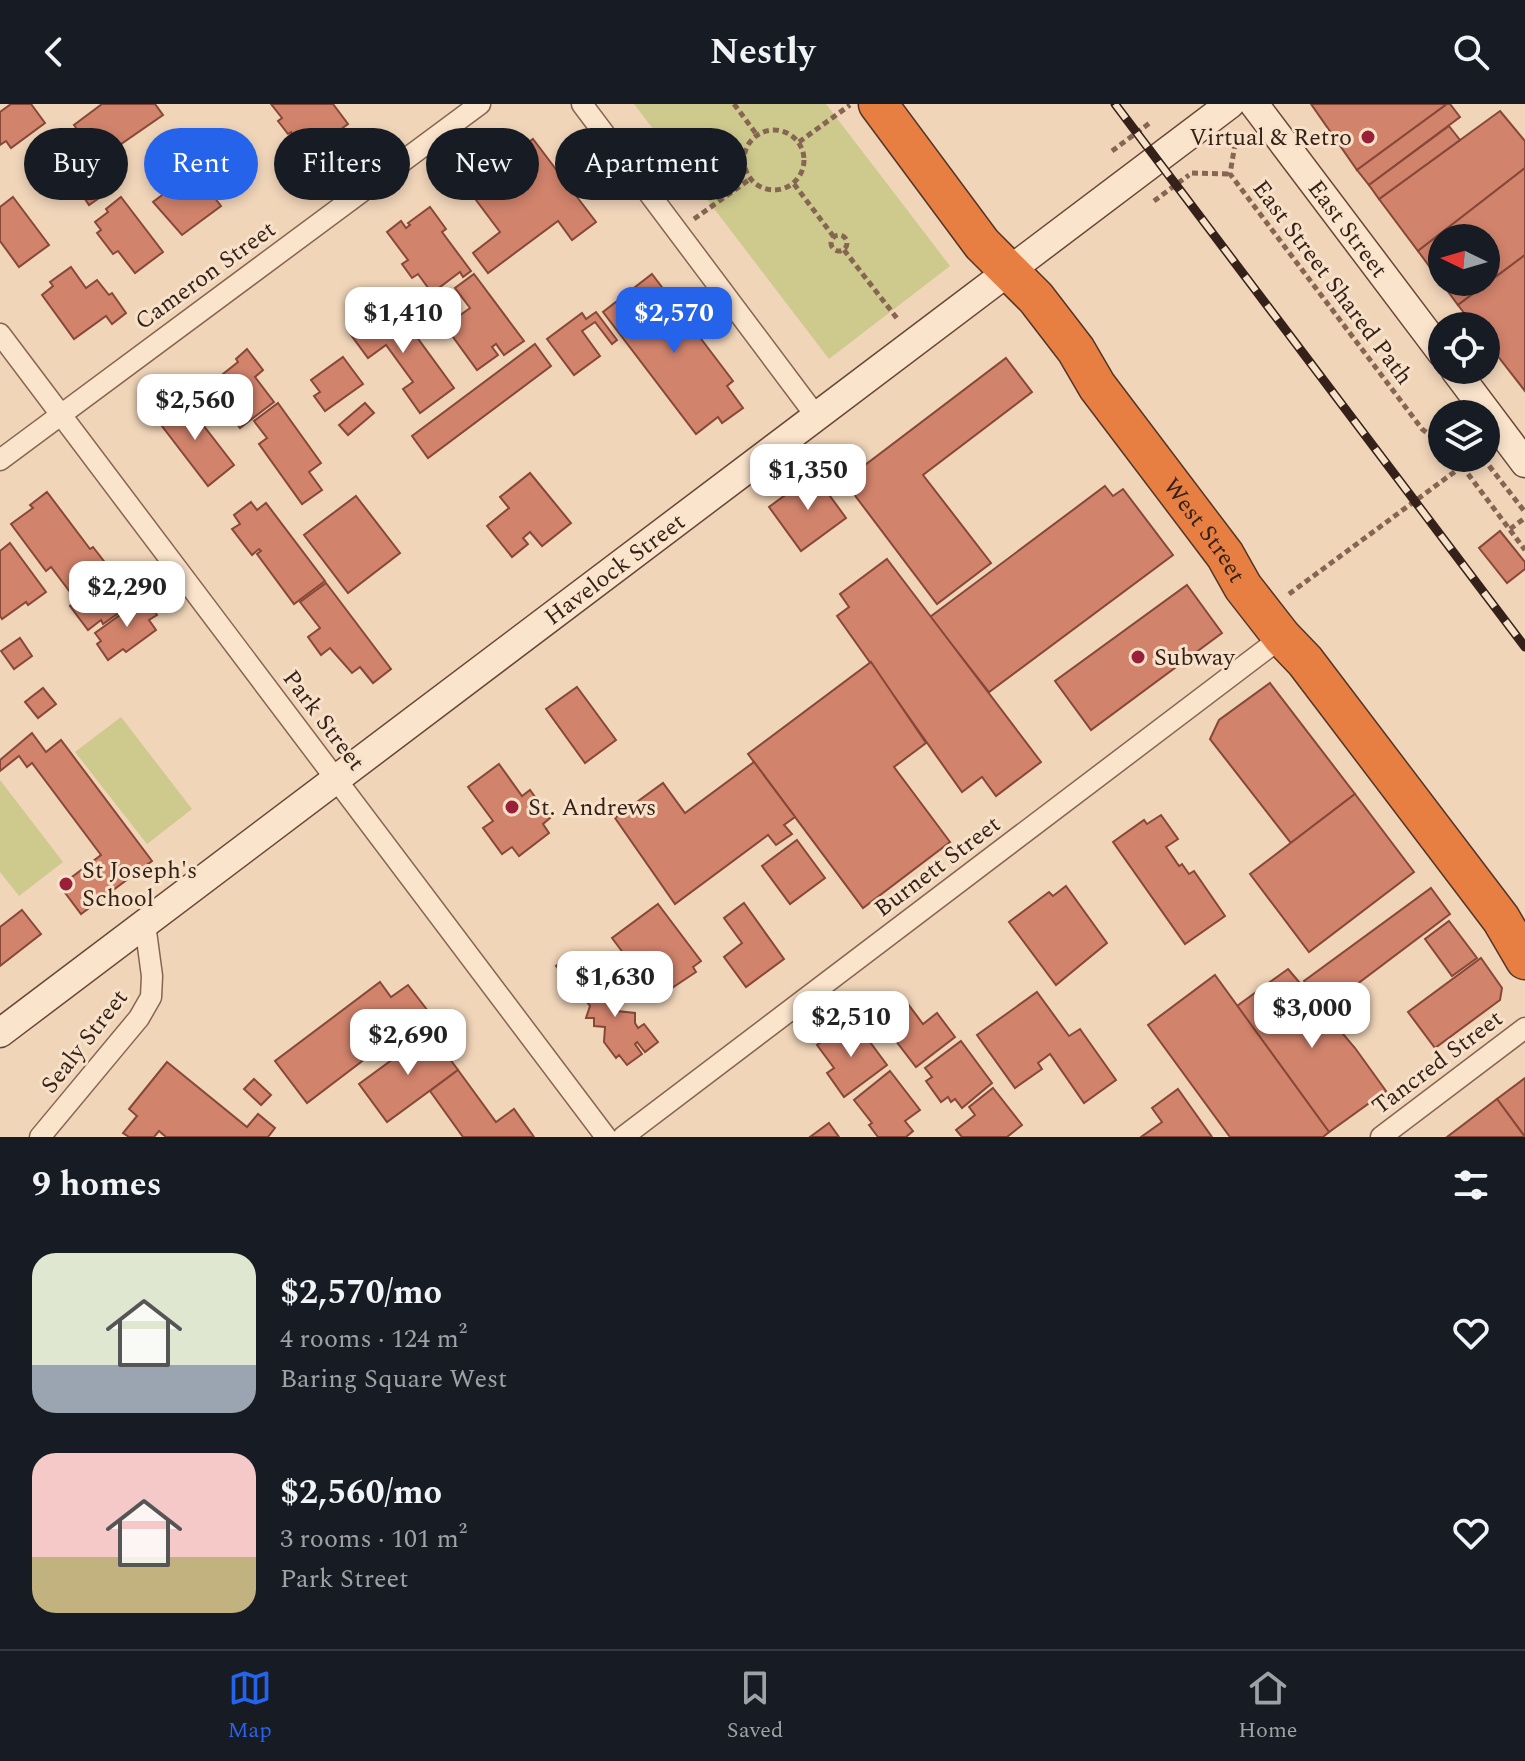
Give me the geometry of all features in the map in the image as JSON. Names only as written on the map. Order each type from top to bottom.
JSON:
[{"type":"highway","name":"West Street","points":[[878,104],[982,244],[1036,298],[1076,350],[1097,386],[1225,555],[1243,587],[1305,661],[1501,919],[1525,960]]},
{"type":"street","name":"Cameron Street","points":[[0,460],[480,104]]},
{"type":"street","points":[[582,104],[816,416]]},
{"type":"street","name":"Havelock Street","points":[[0,1033],[1230,104]]},
{"type":"street","name":"East Street","points":[[1254,104],[1428,334]]},
{"type":"street","name":"Park Street","points":[[0,334],[606,1137]]},
{"type":"street","points":[[1466,384],[1525,463]]},
{"type":"street","name":"Burnett Street","points":[[623,1137],[1282,637]]},
{"type":"street","name":"Sealy Street","points":[[40,1137],[139,1018],[151,997],[152,976],[145,924]]},
{"type":"street","name":"Tancred Street","points":[[1381,1137],[1525,1028]]},
{"type":"path","points":[[734,104],[757,135]]},
{"type":"path","points":[[799,142],[851,104]]},
{"type":"path","points":[[1112,151],[1151,122]]},
{"type":"path","points":[[775,130],[793,136],[799,142],[804,151],[804,169],[794,184],[776,191],[757,186],[750,179],[744,161],[745,151],[757,135],[775,130]]},
{"type":"path","name":"East Street Shared Path","points":[[1236,138],[1230,174],[1428,434]]},
{"type":"path","name":"East Street Shared Path","points":[[1154,201],[1191,174],[1230,174]]},
{"type":"path","points":[[677,231],[750,179]]},
{"type":"path","points":[[794,184],[834,237]]},
{"type":"path","points":[[844,250],[847,246],[845,239],[841,235],[834,237],[831,242],[833,249],[844,250],[914,341]]},
{"type":"path","points":[[1289,594],[1446,472]]},
{"type":"path","points":[[1467,472],[1525,550]]},
{"type":"path","points":[[1493,472],[1525,515],[1510,529]]},
{"type":"shaded area","points":[[634,104],[826,104],[950,266],[829,359],[707,200],[747,200],[747,128],[652,128]]},
{"type":"shaded area","points":[[121,717],[192,809],[147,844],[75,752]]},
{"type":"shaded area","points":[[0,780],[63,862],[19,896],[0,872]]},
{"type":"building","points":[[11,104],[31,104],[45,123],[38,128],[24,128],[24,138],[11,148],[6,141],[0,145],[0,112]]},
{"type":"building","points":[[102,104],[155,104],[163,115],[128,139],[128,128],[76,128],[74,125]]},
{"type":"building","points":[[271,104],[333,104],[348,124],[343,128],[283,128],[278,121],[282,118]]},
{"type":"building","name":"Virtual & Retro","points":[[1311,104],[1447,104],[1357,170]]},
{"type":"building","points":[[1447,104],[1460,117],[1369,185],[1357,170]]},
{"type":"building","points":[[1500,111],[1525,141],[1525,168],[1453,224],[1428,224],[1428,243],[1418,251],[1379,199]]},
{"type":"building","points":[[1449,126],[1460,140],[1379,199],[1369,185]]},
{"type":"building","points":[[539,147],[555,168],[555,200],[579,200],[596,222],[572,240],[558,221],[488,273],[473,253],[500,232],[476,200],[539,200]]},
{"type":"building","points":[[1525,168],[1525,255],[1500,274],[1500,224],[1453,224]]},
{"type":"building","points":[[13,197],[49,245],[19,267],[0,241],[0,207]]},
{"type":"building","points":[[117,200],[123,200],[163,252],[135,273],[118,251],[113,254],[97,233],[101,230],[95,222],[108,212],[106,209]]},
{"type":"building","points":[[216,200],[221,206],[182,235],[153,202]]},
{"type":"building","points":[[430,207],[446,229],[442,232],[471,271],[463,277],[460,272],[432,293],[418,274],[412,278],[402,264],[408,260],[387,232],[401,221],[406,228],[410,225],[408,223]]},
{"type":"building","points":[[1428,243],[1428,264],[1418,251]]},
{"type":"building","points":[[1525,255],[1525,391],[1500,359],[1500,312],[1463,312],[1458,305],[1470,296],[1500,296],[1500,274]]},
{"type":"building","points":[[71,267],[86,288],[97,280],[109,295],[112,293],[126,313],[112,324],[106,316],[74,339],[42,295],[53,286],[50,282]]},
{"type":"building","points":[[474,274],[524,341],[504,355],[496,344],[492,347],[498,355],[477,370],[445,326],[470,308],[455,288]]},
{"type":"building","points":[[652,274],[733,381],[727,386],[743,408],[722,423],[718,417],[696,434],[603,312]]},
{"type":"building","points":[[1451,296],[1470,296],[1458,305]]},
{"type":"building","points":[[386,303],[404,328],[408,325],[454,388],[420,413],[403,389],[413,382],[386,345],[368,358],[348,331]]},
{"type":"building","points":[[596,312],[617,340],[612,344],[595,322],[582,331],[600,356],[574,375],[547,339],[582,313],[586,319]]},
{"type":"building","points":[[535,344],[551,366],[428,458],[412,436]]},
{"type":"building","points":[[247,349],[263,370],[255,377],[274,402],[240,428],[208,386],[238,362],[236,359]]},
{"type":"building","points":[[343,357],[363,384],[325,411],[314,396],[320,392],[311,380]]},
{"type":"building","points":[[1006,358],[1032,392],[923,475],[991,563],[937,604],[844,481]]},
{"type":"building","points":[[175,402],[180,408],[186,403],[234,465],[208,486],[155,417]]},
{"type":"building","points":[[278,403],[321,463],[309,472],[322,490],[302,504],[259,444],[267,438],[254,421]]},
{"type":"building","points":[[365,403],[374,413],[348,435],[339,425]]},
{"type":"building","points":[[530,473],[571,523],[542,546],[530,532],[523,538],[528,544],[512,557],[487,526],[509,508],[500,497]]},
{"type":"building","points":[[814,474],[846,518],[801,551],[769,507]]},
{"type":"building","points":[[1105,486],[1113,496],[1123,489],[1173,555],[989,692],[930,617]]},
{"type":"building","points":[[47,492],[90,549],[93,547],[110,569],[83,589],[80,585],[70,592],[51,567],[46,571],[11,524],[33,508],[30,505]]},
{"type":"building","points":[[356,496],[400,553],[348,593],[304,535]]},
{"type":"building","points":[[251,502],[257,510],[266,503],[325,581],[294,604],[257,554],[261,551],[259,549],[252,555],[232,529],[240,524],[234,515]]},
{"type":"building","points":[[1500,531],[1525,562],[1525,569],[1507,583],[1479,548]]},
{"type":"building","points":[[10,543],[46,592],[2,619],[0,551]]},
{"type":"building","points":[[887,559],[1041,762],[996,796],[982,777],[962,792],[837,616],[849,607],[840,594]]},
{"type":"building","points":[[122,568],[135,586],[127,593],[134,602],[103,624],[101,620],[88,630],[70,606]]},
{"type":"building","points":[[326,583],[391,669],[373,683],[360,667],[352,673],[330,648],[321,655],[308,637],[320,628],[300,602]]},
{"type":"building","name":"Subway","points":[[1187,585],[1222,633],[1091,730],[1055,681]]},
{"type":"building","points":[[145,597],[157,615],[149,620],[156,630],[126,652],[123,649],[108,660],[97,644],[101,641],[95,633]]},
{"type":"building","points":[[20,638],[32,656],[14,669],[1,651]]},
{"type":"building","points":[[871,662],[926,743],[894,767],[950,842],[863,908],[748,754]]},
{"type":"building","points":[[1270,683],[1355,794],[1291,843],[1210,739],[1219,720]]},
{"type":"building","points":[[577,687],[616,740],[585,763],[546,709]]},
{"type":"building","points":[[43,688],[56,704],[38,718],[25,702]]},
{"type":"building","points":[[32,733],[46,752],[61,740],[152,861],[81,914],[60,886],[101,855],[32,763],[27,767],[19,756],[0,771],[0,760]]},
{"type":"building","points":[[754,762],[795,817],[784,825],[792,834],[776,845],[768,835],[675,904],[615,818],[663,783],[685,813]]},
{"type":"building","name":"St. Andrews","points":[[499,764],[522,796],[530,790],[550,818],[543,824],[549,833],[519,856],[512,847],[502,854],[483,828],[493,821],[468,787]]},
{"type":"building","points":[[1355,794],[1414,872],[1309,952],[1250,874]]},
{"type":"building","points":[[1161,815],[1178,839],[1166,847],[1179,866],[1182,864],[1189,874],[1194,871],[1225,916],[1185,944],[1113,842],[1144,820],[1147,824]]},
{"type":"building","points":[[797,840],[825,878],[790,904],[762,866]]},
{"type":"building","points":[[1066,886],[1107,943],[1056,985],[1009,922],[1049,892],[1053,896]]},
{"type":"building","points":[[1431,888],[1450,914],[1324,1009],[1304,981]]},
{"type":"building","points":[[744,903],[784,959],[746,987],[724,957],[742,943],[724,918]]},
{"type":"building","points":[[658,904],[701,961],[693,967],[696,972],[657,998],[612,938]]},
{"type":"building","points":[[22,910],[41,934],[0,966],[0,927]]},
{"type":"building","points":[[1449,921],[1477,958],[1452,976],[1425,939]]},
{"type":"building","points":[[572,954],[580,964],[565,977],[556,966]]},
{"type":"building","points":[[1481,958],[1502,988],[1500,1000],[1435,1048],[1408,1012]]},
{"type":"building","points":[[1288,969],[1355,1048],[1386,1091],[1329,1132],[1237,1006]]},
{"type":"building","points":[[603,971],[618,991],[617,1011],[635,1013],[638,1028],[644,1024],[658,1042],[645,1052],[637,1042],[635,1044],[642,1054],[627,1065],[619,1055],[616,1058],[604,1042],[605,1027],[594,1026],[594,1018],[586,1018],[590,1006],[579,991],[582,988],[579,984],[591,974],[594,978]]},
{"type":"building","points":[[1215,975],[1329,1132],[1323,1137],[1230,1137],[1148,1025]]},
{"type":"building","points":[[380,982],[391,997],[408,985],[428,1011],[307,1103],[275,1061]]},
{"type":"building","points":[[1037,992],[1069,1036],[1080,1029],[1116,1080],[1084,1103],[1050,1054],[1038,1063],[1042,1069],[1015,1088],[977,1035]]},
{"type":"building","points":[[905,1000],[923,1024],[937,1013],[955,1037],[916,1067],[879,1019]]},
{"type":"building","points":[[844,1025],[850,1032],[858,1026],[887,1065],[844,1097],[827,1073],[834,1068],[817,1045]]},
{"type":"building","points":[[430,1032],[458,1070],[387,1122],[359,1084]]},
{"type":"building","points":[[961,1041],[992,1083],[962,1108],[955,1099],[951,1102],[948,1097],[941,1102],[926,1081],[932,1077],[925,1068]]},
{"type":"building","points":[[167,1062],[247,1127],[258,1114],[275,1128],[268,1137],[166,1137],[159,1131],[154,1137],[129,1137],[123,1133],[137,1116],[129,1109]]},
{"type":"building","points":[[458,1070],[496,1122],[514,1109],[534,1137],[463,1137],[430,1091]]},
{"type":"building","points":[[890,1071],[920,1110],[905,1121],[913,1131],[906,1137],[878,1137],[869,1125],[872,1123],[854,1100]]},
{"type":"building","points":[[1525,1078],[1525,1137],[1497,1099]]},
{"type":"building","points":[[254,1079],[271,1095],[261,1105],[244,1089]]},
{"type":"building","points":[[993,1088],[1022,1125],[1007,1137],[962,1137],[956,1130],[975,1115],[969,1107]]},
{"type":"building","points":[[1178,1089],[1212,1137],[1141,1137],[1162,1122],[1152,1108]]},
{"type":"building","points":[[1497,1099],[1525,1137],[1447,1137]]},
{"type":"building","points":[[829,1123],[839,1137],[810,1137]]},
{"type":"railway","points":[[1115,104],[1525,647]]},
{"type":"place","name":"Virtual & Retro","points":[[1368,137]]},
{"type":"place","name":"Subway","points":[[1138,657]]},
{"type":"place","name":"St. Andrews","points":[[512,807]]},
{"type":"place","name":"St Joseph's School","points":[[66,884]]}]
